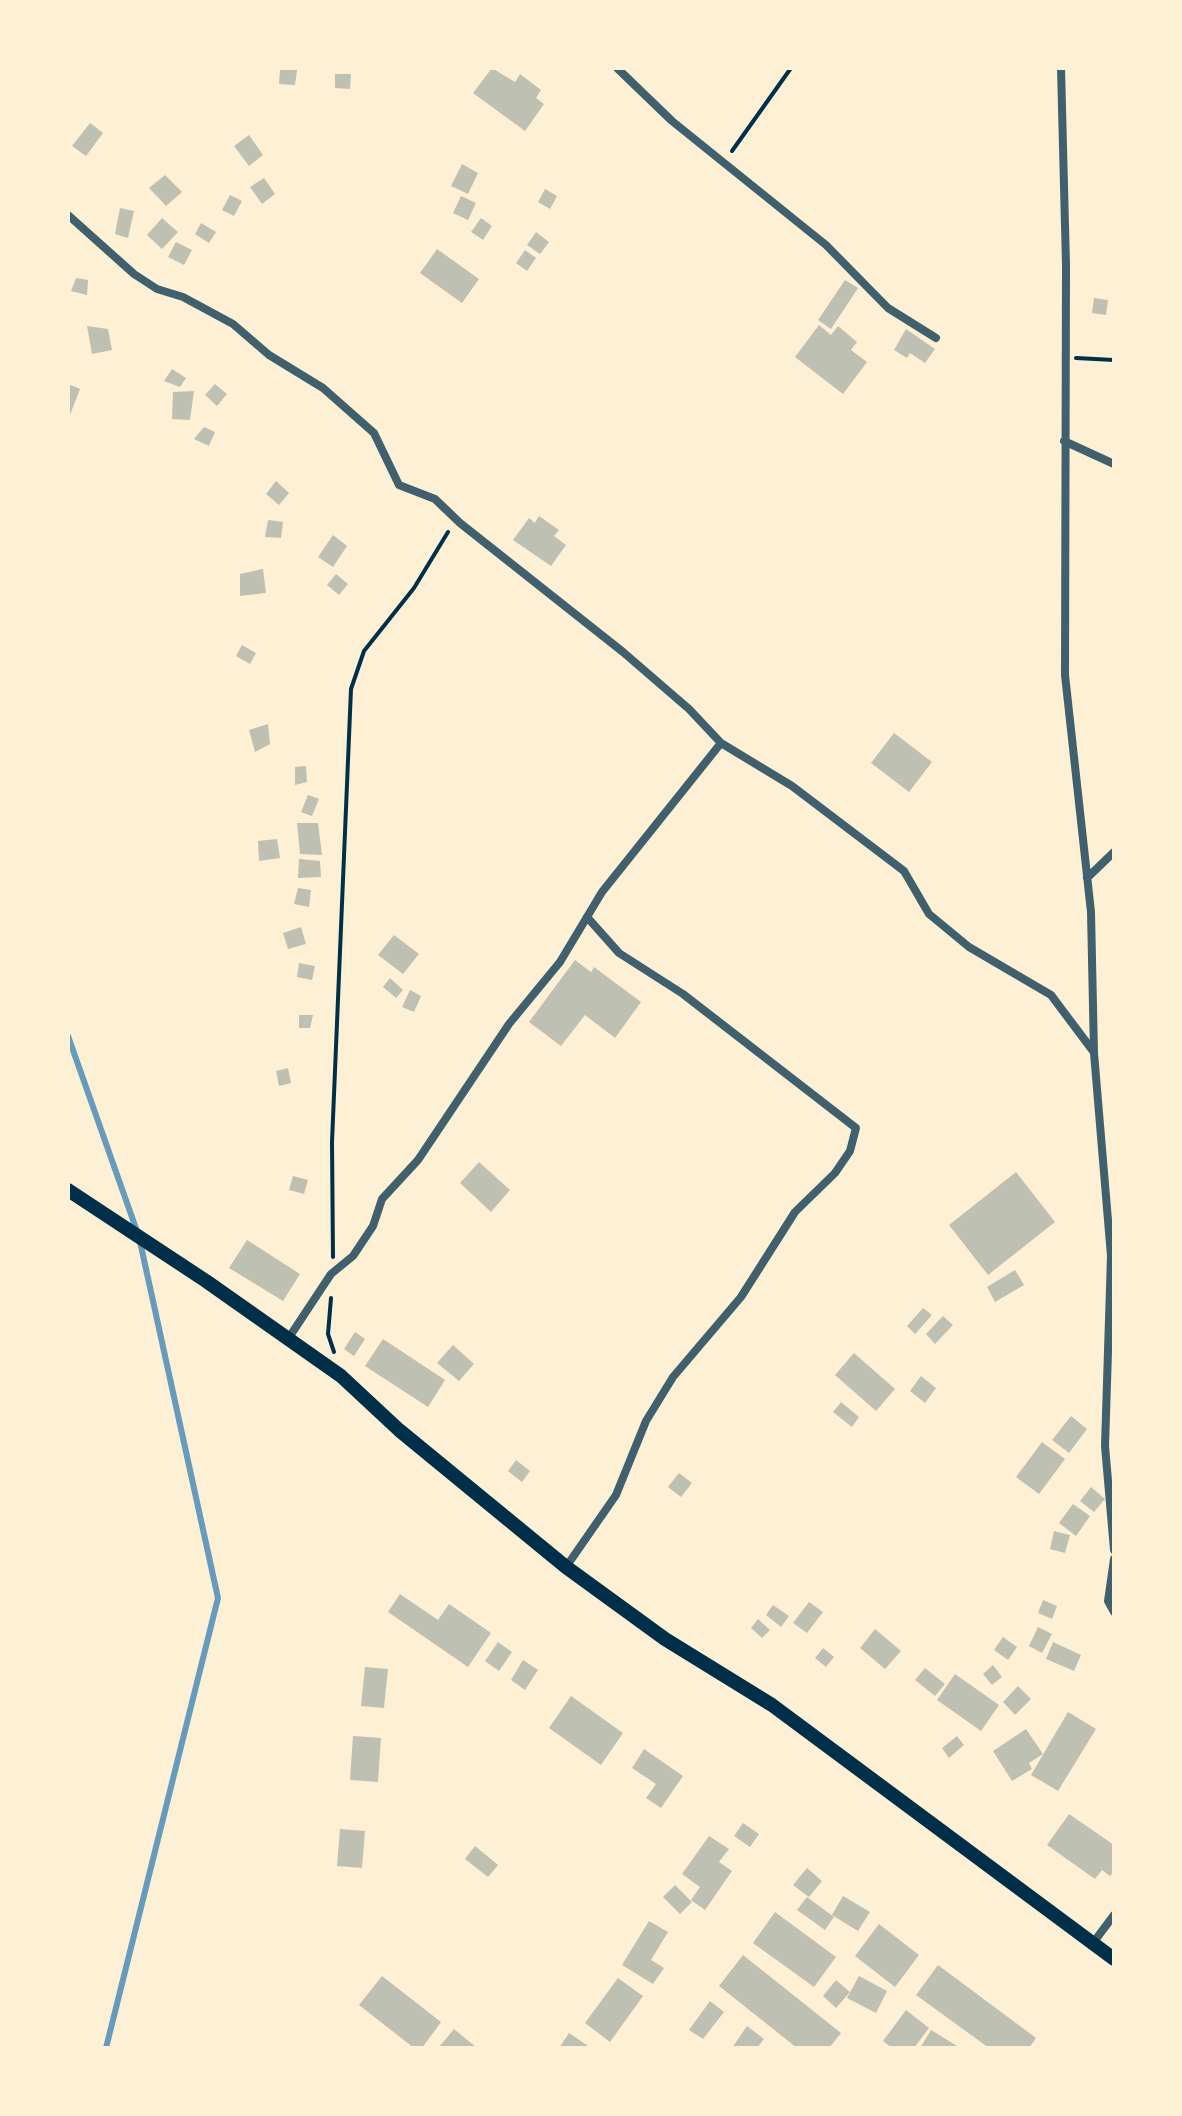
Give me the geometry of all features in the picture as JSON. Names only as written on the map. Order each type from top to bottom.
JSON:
[{"type":"main road","points":[[68,1190],[341,1376],[399,1430],[566,1567],[665,1639],[772,1705],[1114,1959]]},
{"type":"street","points":[[617,68],[724,163],[826,245],[888,308],[936,338]]},
{"type":"street","points":[[1061,68],[1065,675],[1087,878],[1094,1053],[1111,1256],[1105,1446],[1114,1550]]},
{"type":"street","points":[[68,215],[134,274],[157,289],[183,297],[233,324],[269,355],[323,388],[374,433],[399,485],[435,499],[460,523],[623,652],[689,709],[721,743],[745,754],[792,786],[904,871],[929,914],[969,947],[1051,995],[1094,1053]]},
{"type":"street","points":[[1064,441],[1114,464]]},
{"type":"street","points":[[288,1339],[331,1274],[353,1256],[373,1226],[382,1199],[418,1160],[509,1024],[560,962],[587,917],[721,743]]},
{"type":"street","points":[[1087,878],[1114,852]]},
{"type":"street","points":[[566,1567],[616,1495],[646,1421],[673,1377],[741,1297],[795,1212],[835,1173],[850,1151],[856,1128],[683,994],[619,953],[587,917]]},
{"type":"street","points":[[1114,1559],[1108,1601],[1114,1612]]},
{"type":"street","points":[[1093,1943],[1114,1915]]},
{"type":"path","points":[[724,163],[791,68]]},
{"type":"path","points":[[1064,357],[1114,360]]},
{"type":"path","points":[[341,1376],[328,1334],[332,1314],[332,1142],[351,689],[364,651],[414,588],[445,535],[460,523]]},
{"type":"building","points":[[492,68],[515,82],[520,74],[541,90],[536,98],[544,104],[525,131],[473,93]]},
{"type":"building","points":[[280,69],[297,70],[295,85],[279,84]]},
{"type":"building","points":[[335,74],[351,74],[350,89],[335,88]]},
{"type":"building","points":[[90,123],[103,133],[86,156],[72,146]]},
{"type":"building","points":[[249,135],[263,155],[249,166],[234,146]]},
{"type":"building","points":[[462,164],[478,173],[468,194],[451,186]]},
{"type":"building","points":[[165,175],[182,192],[166,206],[149,188]]},
{"type":"building","points":[[264,178],[275,194],[262,204],[250,187]]},
{"type":"building","points":[[545,189],[557,196],[550,209],[538,202]]},
{"type":"building","points":[[230,195],[242,201],[234,216],[222,210]]},
{"type":"building","points":[[461,196],[476,203],[468,220],[453,213]]},
{"type":"building","points":[[120,208],[134,211],[128,238],[115,234]]},
{"type":"building","points":[[162,218],[178,232],[162,249],[147,235]]},
{"type":"building","points":[[481,218],[492,226],[483,240],[471,232]]},
{"type":"building","points":[[201,223],[216,232],[209,243],[195,234]]},
{"type":"building","points":[[536,232],[549,242],[540,254],[527,245]]},
{"type":"building","points":[[176,242],[192,250],[184,265],[168,257]]},
{"type":"building","points":[[437,249],[479,279],[462,303],[420,273]]},
{"type":"building","points":[[525,250],[536,258],[527,271],[516,263]]},
{"type":"building","points":[[76,278],[88,280],[87,295],[71,291]]},
{"type":"building","points":[[845,280],[858,288],[831,329],[818,320]]},
{"type":"building","points":[[1094,298],[1108,300],[1106,315],[1092,313]]},
{"type":"building","points":[[819,325],[831,335],[838,326],[857,342],[851,350],[867,362],[843,394],[795,357]]},
{"type":"building","points":[[87,326],[108,329],[112,350],[92,354]]},
{"type":"building","points":[[906,329],[935,349],[925,363],[910,353],[907,358],[894,350]]},
{"type":"building","points":[[172,369],[186,378],[180,387],[164,381]]},
{"type":"building","points":[[68,384],[80,389],[68,420]]},
{"type":"building","points":[[215,384],[227,394],[217,406],[205,395]]},
{"type":"building","points":[[194,391],[190,420],[172,419],[173,392]]},
{"type":"building","points":[[204,427],[215,432],[209,446],[194,439]]},
{"type":"building","points":[[276,481],[289,493],[279,505],[266,494]]},
{"type":"building","points":[[539,516],[559,530],[554,536],[566,545],[551,566],[513,540],[529,518],[535,523]]},
{"type":"building","points":[[268,520],[283,522],[281,538],[265,537]]},
{"type":"building","points":[[333,535],[347,546],[333,567],[318,557]]},
{"type":"building","points":[[263,569],[266,593],[240,596],[240,574]]},
{"type":"building","points":[[336,574],[348,584],[339,595],[327,585]]},
{"type":"building","points":[[242,645],[256,653],[250,664],[236,656]]},
{"type":"building","points":[[268,724],[270,744],[255,752],[249,730]]},
{"type":"building","points":[[894,733],[932,762],[909,792],[871,763]]},
{"type":"building","points":[[306,766],[307,782],[295,785],[295,767]]},
{"type":"building","points":[[308,795],[319,799],[312,816],[301,812]]},
{"type":"building","points":[[297,823],[318,823],[322,855],[300,854]]},
{"type":"building","points":[[277,839],[280,858],[259,861],[258,841]]},
{"type":"building","points":[[299,859],[320,861],[321,877],[298,878]]},
{"type":"building","points":[[298,888],[311,890],[309,907],[294,904]]},
{"type":"building","points":[[301,927],[306,944],[288,949],[283,933]]},
{"type":"building","points":[[394,935],[419,954],[403,974],[378,955]]},
{"type":"building","points":[[575,960],[591,972],[594,967],[641,1002],[615,1038],[585,1015],[561,1046],[529,1022]]},
{"type":"building","points":[[299,963],[315,966],[312,980],[297,977]]},
{"type":"building","points":[[390,978],[403,990],[396,998],[383,987]]},
{"type":"building","points":[[410,990],[421,996],[414,1012],[402,1007]]},
{"type":"building","points":[[299,1015],[313,1015],[310,1028],[299,1028]]},
{"type":"building","points":[[288,1068],[291,1083],[279,1086],[276,1071]]},
{"type":"building","points":[[479,1162],[510,1190],[491,1212],[460,1183]]},
{"type":"building","points":[[1016,1172],[1055,1222],[988,1275],[949,1225]]},
{"type":"building","points":[[293,1176],[308,1180],[304,1194],[289,1190]]},
{"type":"building","points":[[247,1240],[300,1274],[283,1301],[229,1268]]},
{"type":"building","points":[[1015,1270],[1024,1285],[995,1302],[987,1287]]},
{"type":"building","points":[[923,1308],[932,1315],[915,1334],[907,1326]]},
{"type":"building","points":[[943,1316],[953,1325],[935,1344],[926,1334]]},
{"type":"building","points":[[355,1332],[365,1339],[354,1356],[344,1349]]},
{"type":"building","points":[[383,1339],[445,1380],[428,1407],[365,1366]]},
{"type":"building","points":[[453,1345],[474,1364],[459,1381],[437,1363]]},
{"type":"building","points":[[854,1353],[895,1389],[876,1411],[835,1375]]},
{"type":"building","points":[[921,1376],[936,1388],[925,1403],[910,1391]]},
{"type":"building","points":[[841,1402],[859,1417],[852,1427],[833,1412]]},
{"type":"building","points":[[1071,1416],[1087,1429],[1069,1453],[1052,1440]]},
{"type":"building","points":[[1042,1442],[1065,1459],[1039,1494],[1016,1477]]},
{"type":"building","points":[[516,1460],[530,1471],[522,1482],[508,1471]]},
{"type":"building","points":[[679,1473],[692,1483],[681,1497],[668,1487]]},
{"type":"building","points":[[1091,1487],[1105,1499],[1094,1512],[1080,1501]]},
{"type":"building","points":[[1073,1504],[1090,1516],[1076,1536],[1059,1523]]},
{"type":"building","points":[[1054,1531],[1070,1535],[1065,1553],[1050,1549]]},
{"type":"building","points":[[400,1594],[438,1620],[449,1604],[491,1633],[468,1667],[388,1612]]},
{"type":"building","points":[[1043,1600],[1057,1606],[1052,1619],[1038,1613]]},
{"type":"building","points":[[809,1602],[823,1612],[807,1633],[793,1623]]},
{"type":"building","points":[[773,1605],[789,1616],[781,1627],[766,1615]]},
{"type":"building","points":[[758,1619],[770,1630],[762,1638],[751,1628]]},
{"type":"building","points":[[1038,1627],[1052,1634],[1042,1653],[1029,1646]]},
{"type":"building","points":[[875,1629],[901,1651],[885,1669],[860,1648]]},
{"type":"building","points":[[1003,1637],[1017,1647],[1008,1660],[994,1650]]},
{"type":"building","points":[[498,1642],[512,1652],[499,1671],[485,1661]]},
{"type":"building","points":[[1053,1642],[1081,1655],[1074,1671],[1046,1659]]},
{"type":"building","points":[[823,1648],[834,1657],[826,1667],[815,1658]]},
{"type":"building","points":[[523,1660],[538,1670],[525,1690],[511,1680]]},
{"type":"building","points":[[993,1665],[1002,1677],[992,1685],[983,1674]]},
{"type":"building","points":[[365,1667],[388,1669],[384,1708],[361,1706]]},
{"type":"building","points":[[925,1668],[945,1684],[935,1696],[915,1680]]},
{"type":"building","points":[[955,1674],[999,1705],[981,1731],[937,1700]]},
{"type":"building","points":[[1018,1686],[1031,1699],[1015,1715],[1003,1702]]},
{"type":"building","points":[[571,1696],[623,1733],[601,1765],[549,1728]]},
{"type":"building","points":[[1068,1712],[1096,1729],[1058,1791],[1031,1775]]},
{"type":"building","points":[[1026,1729],[1043,1754],[1029,1763],[1032,1769],[1012,1781],[993,1751]]},
{"type":"building","points":[[353,1736],[381,1738],[378,1782],[350,1780]]},
{"type":"building","points":[[957,1736],[964,1745],[949,1758],[942,1748]]},
{"type":"building","points":[[644,1749],[683,1776],[661,1808],[646,1798],[656,1784],[632,1768]]},
{"type":"building","points":[[1069,1814],[1114,1845],[1114,1871],[1110,1876],[1102,1870],[1095,1879],[1047,1845]]},
{"type":"building","points":[[743,1823],[759,1834],[750,1847],[734,1836]]},
{"type":"building","points":[[340,1829],[365,1831],[362,1868],[337,1866]]},
{"type":"building","points":[[709,1836],[729,1849],[719,1862],[732,1871],[705,1910],[691,1900],[700,1887],[682,1874]]},
{"type":"building","points":[[475,1846],[498,1865],[488,1877],[465,1859]]},
{"type":"building","points":[[807,1868],[822,1881],[809,1897],[793,1885]]},
{"type":"building","points":[[675,1885],[692,1902],[680,1914],[663,1897]]},
{"type":"building","points":[[843,1896],[870,1912],[858,1931],[832,1915]]},
{"type":"building","points":[[807,1897],[834,1917],[825,1930],[797,1910]]},
{"type":"building","points":[[775,1912],[836,1957],[814,1987],[753,1943]]},
{"type":"building","points":[[649,1921],[668,1932],[651,1960],[664,1968],[653,1984],[622,1965]]},
{"type":"building","points":[[879,1924],[919,1955],[895,1987],[855,1956]]},
{"type":"building","points":[[743,1955],[841,2033],[829,2048],[797,2048],[719,1986]]},
{"type":"building","points":[[938,1965],[1036,2038],[1029,2048],[989,2048],[916,1995]]},
{"type":"building","points":[[382,1976],[441,2022],[422,2048],[414,2048],[359,2005]]},
{"type":"building","points":[[859,1976],[887,1991],[876,2013],[847,1998]]},
{"type":"building","points":[[618,1978],[643,1996],[610,2042],[585,2023]]},
{"type":"building","points":[[836,1980],[850,1992],[836,2008],[823,1996]]},
{"type":"building","points":[[710,2001],[724,2012],[703,2039],[689,2030]]},
{"type":"building","points":[[906,2010],[929,2028],[914,2048],[892,2048],[883,2041]]},
{"type":"building","points":[[747,2026],[764,2039],[757,2048],[732,2048]]},
{"type":"building","points":[[454,2029],[477,2048],[439,2047]]},
{"type":"building","points":[[931,2030],[957,2046],[956,2048],[920,2048]]},
{"type":"building","points":[[569,2033],[591,2048],[559,2048]]},
{"type":"waterway","points":[[68,1036],[139,1237],[218,1598],[106,2048]]}]
